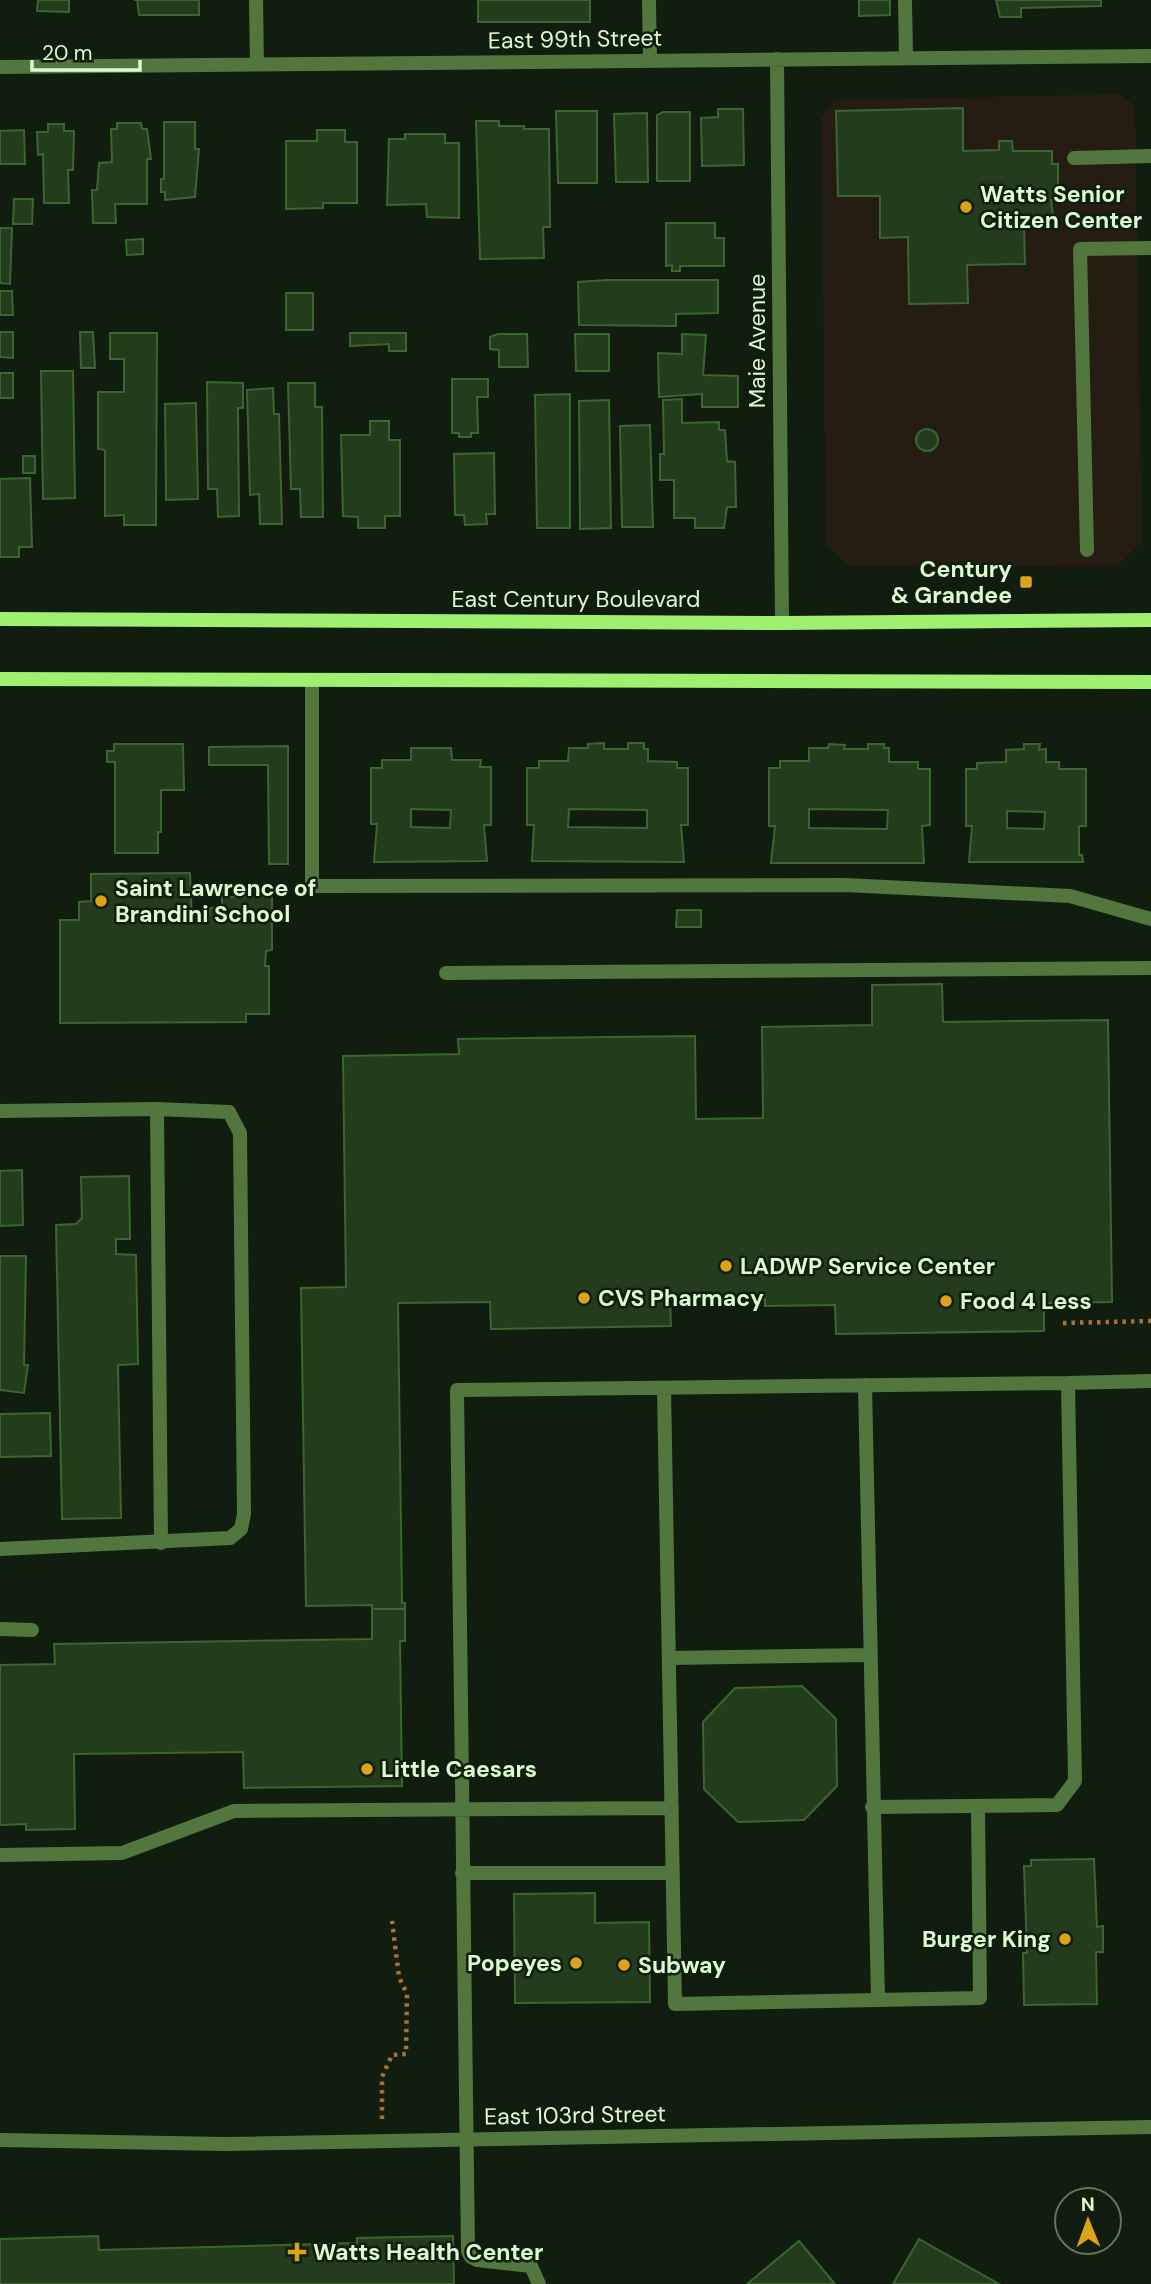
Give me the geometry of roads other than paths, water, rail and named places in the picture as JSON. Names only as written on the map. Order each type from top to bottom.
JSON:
[{"type":"main road","name":"East Century Boulevard","points":[[0,619],[782,623],[1151,620]]},
{"type":"main road","points":[[0,679],[1151,682]]},
{"type":"street","points":[[256,0],[257,64]]},
{"type":"street","points":[[649,0],[650,61]]},
{"type":"street","points":[[905,0],[906,58]]},
{"type":"street","name":"East 99th Street","points":[[0,67],[1151,56]]},
{"type":"street","name":"Maie Avenue","points":[[778,59],[782,623]]},
{"type":"street","points":[[1074,158],[1151,156]]},
{"type":"street","points":[[1087,550],[1080,249],[1151,248]]},
{"type":"street","points":[[312,680],[312,886],[845,885],[1070,896],[1151,919]]},
{"type":"street","points":[[446,973],[1151,968]]},
{"type":"street","points":[[157,1109],[161,1543]]},
{"type":"street","points":[[0,1111],[157,1109],[229,1112],[240,1133],[244,1514],[241,1529],[230,1538],[0,1549]]},
{"type":"street","points":[[539,2284],[531,2266],[497,2264],[471,2257],[465,2138],[457,1390],[1151,1381]]},
{"type":"street","points":[[872,1807],[1057,1805],[1074,1781],[1068,1383]]},
{"type":"street","points":[[865,1385],[878,2000]]},
{"type":"street","points":[[664,1388],[675,2004],[980,1998],[978,1806]]},
{"type":"street","points":[[0,1629],[32,1630]]},
{"type":"street","points":[[669,1658],[869,1655]]},
{"type":"street","points":[[0,1855],[122,1853],[234,1811],[672,1808]]},
{"type":"street","points":[[462,1873],[673,1873]]},
{"type":"street","name":"East 103rd Street","points":[[0,2140],[225,2144],[1151,2127]]},
{"type":"place","name":"Watts Senior Citizen Center","points":[[966,207]]},
{"type":"place","name":"Century & Grandee","points":[[1026,582]]},
{"type":"place","name":"Saint Lawrence of Brandini School","points":[[101,901]]},
{"type":"place","name":"LADWP Service Center","points":[[726,1266]]},
{"type":"place","name":"CVS Pharmacy","points":[[584,1298]]},
{"type":"place","name":"Food 4 Less","points":[[946,1301]]},
{"type":"place","name":"Little Caesars","points":[[367,1769]]},
{"type":"place","name":"Burger King","points":[[1065,1939]]},
{"type":"place","name":"Popeyes","points":[[576,1963]]},
{"type":"place","name":"Subway","points":[[624,1965]]},
{"type":"place","name":"Watts Health Center","points":[[297,2252]]}]
